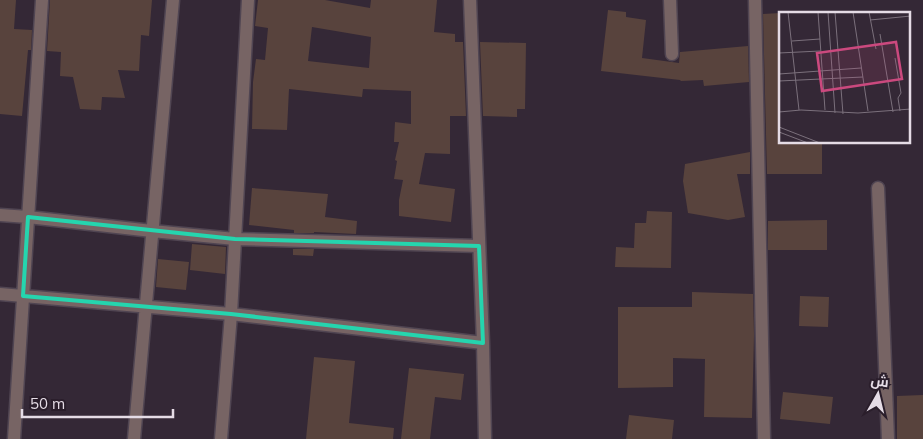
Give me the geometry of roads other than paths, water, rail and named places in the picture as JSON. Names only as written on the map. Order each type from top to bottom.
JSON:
[{"type":"street","points":[[14,439],[42,0]]},
{"type":"street","points":[[134,439],[173,0]]},
{"type":"street","points":[[221,439],[231,314],[248,0]]},
{"type":"street","points":[[470,0],[485,439]]},
{"type":"street","points":[[670,0],[672,54]]},
{"type":"street","points":[[755,0],[764,439]]},
{"type":"street","points":[[878,188],[888,439]]},
{"type":"street","points":[[0,214],[152,232],[235,239],[479,246]]},
{"type":"street","points":[[0,294],[231,314],[483,343]]}]
